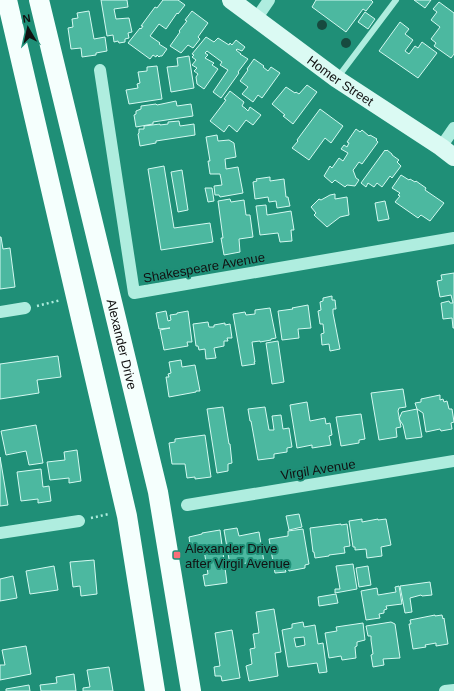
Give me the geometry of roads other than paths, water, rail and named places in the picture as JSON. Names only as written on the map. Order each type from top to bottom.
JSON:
[{"type":"main road","points":[[7,0],[127,516],[155,691]]},
{"type":"main road","name":"Alexander Drive","points":[[39,0],[158,492],[188,685]]},
{"type":"street","name":"Homer Street","points":[[231,0],[337,79],[447,152]]},
{"type":"street","points":[[256,19],[269,0]]},
{"type":"street","name":"Shakespeare Avenue","points":[[100,70],[134,293],[454,238]]},
{"type":"street","points":[[447,152],[454,128]]},
{"type":"street","points":[[0,312],[25,308]]},
{"type":"street","name":"Virgil Avenue","points":[[187,505],[454,461]]},
{"type":"street","points":[[0,534],[79,521]]},
{"type":"street","points":[[445,691],[454,690]]},
{"type":"lane","points":[[337,79],[396,0]]},
{"type":"place","name":"Alexander Drive after Virgil Avenue","points":[[177,555]]}]
